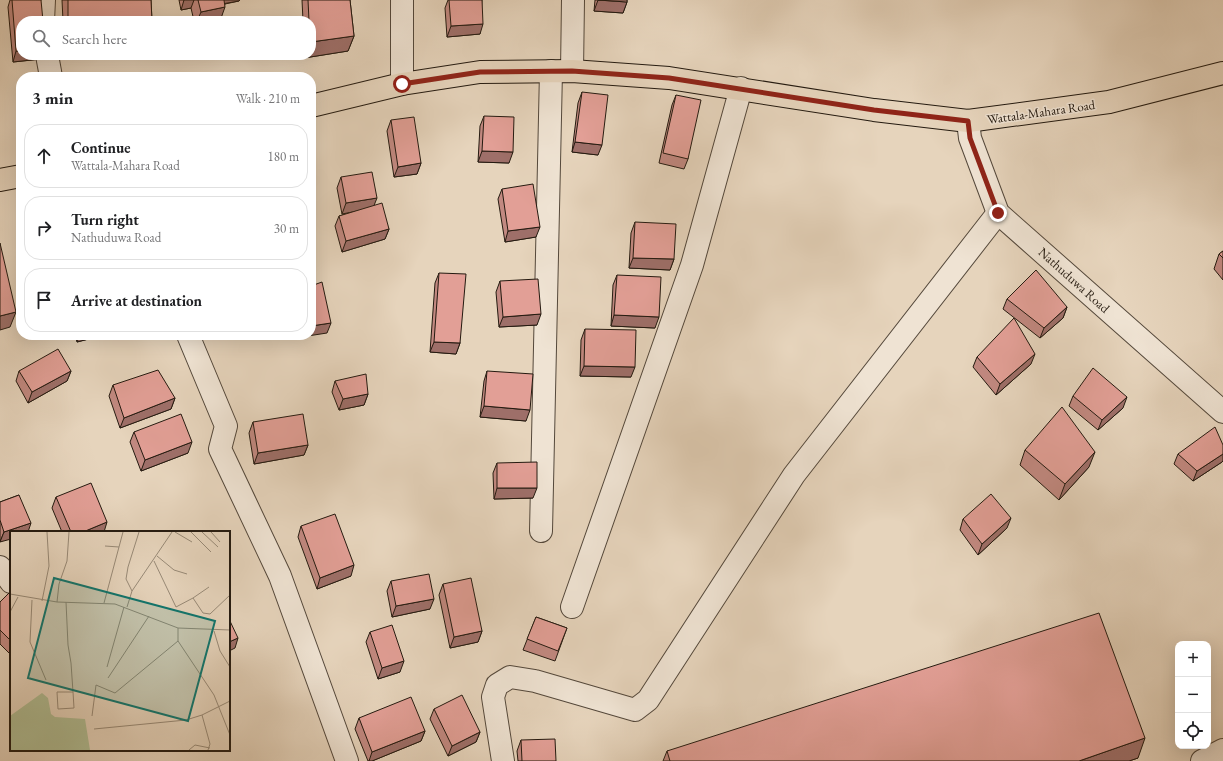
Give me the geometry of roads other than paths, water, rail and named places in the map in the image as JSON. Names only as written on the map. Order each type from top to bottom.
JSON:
[{"type":"main road","name":"Wattala-Mahara Road","points":[[316,105],[402,84],[480,72],[572,71],[669,78],[741,88],[874,110],[968,121],[1109,102],[1223,73]]},
{"type":"main road","points":[[0,180],[16,177]]},
{"type":"street","points":[[44,0],[44,16]]},
{"type":"street","points":[[402,0],[402,84]]},
{"type":"street","points":[[572,71],[573,0]]},
{"type":"street","points":[[48,60],[49,72]]},
{"type":"street","points":[[541,531],[551,71]]},
{"type":"street","points":[[572,607],[692,265],[741,88]]},
{"type":"street","name":"Nathuduwa Road","points":[[968,121],[970,138],[998,213],[1223,412]]},
{"type":"street","points":[[503,761],[493,697],[497,685],[510,677],[535,680],[635,710],[648,700],[794,475],[998,213]]},
{"type":"street","points":[[190,340],[226,426],[220,449],[280,576],[347,761]]},
{"type":"street","points":[[0,567],[10,581]]},
{"type":"street","points":[[1202,761],[1223,750]]}]
